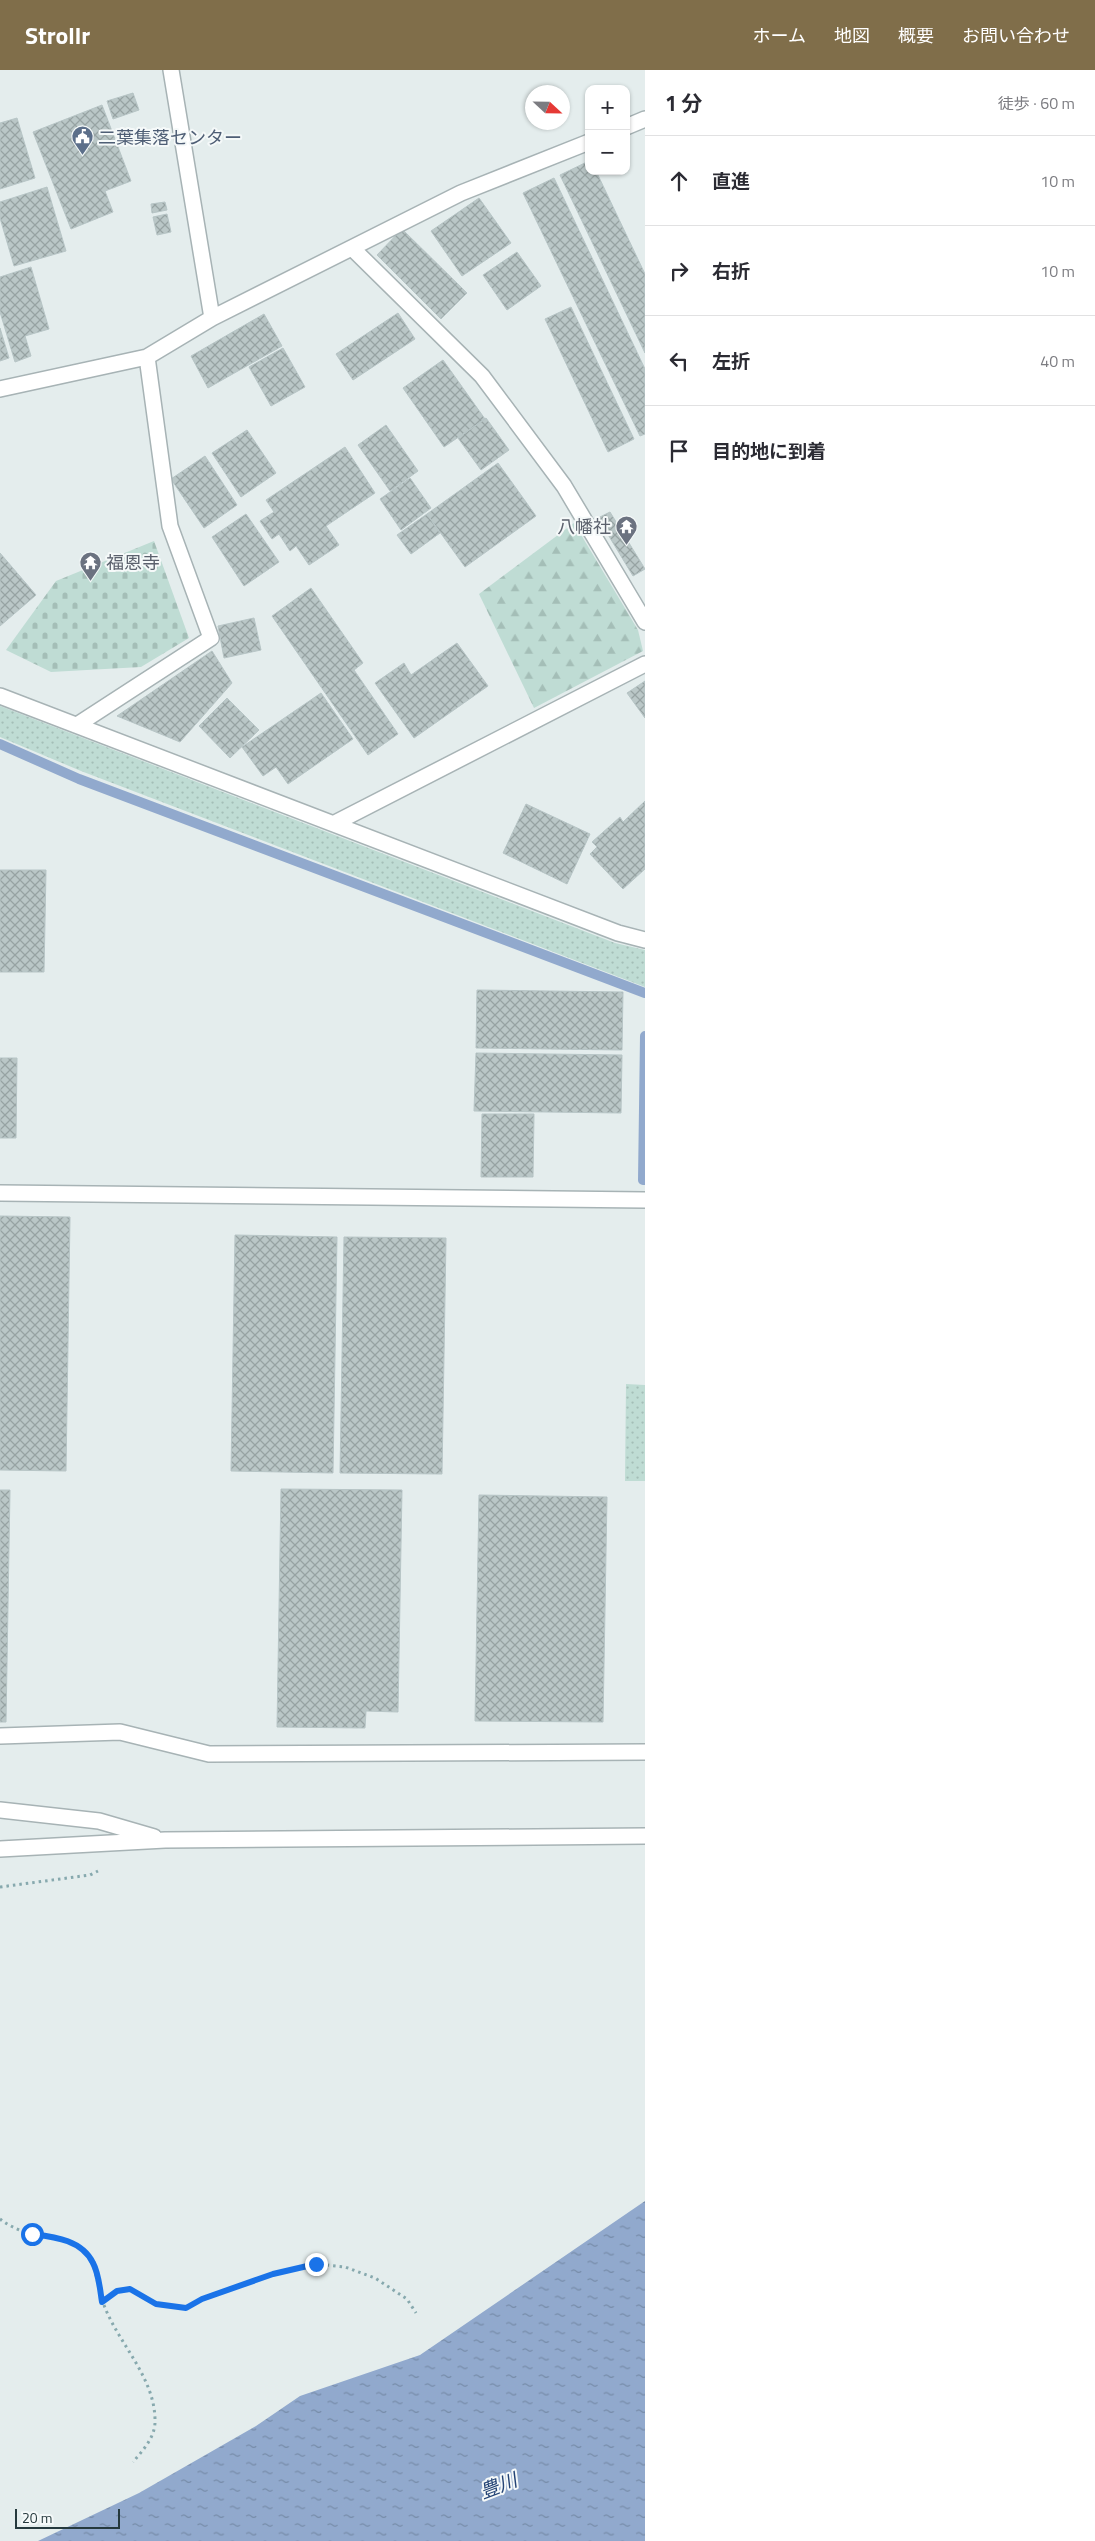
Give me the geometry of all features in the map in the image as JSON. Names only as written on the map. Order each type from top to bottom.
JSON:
[{"type":"street","points":[[171,70],[212,318]]},
{"type":"street","points":[[630,125],[645,119]]},
{"type":"street","points":[[0,390],[147,357],[212,318],[461,192],[585,144]]},
{"type":"street","points":[[352,248],[482,376],[564,486],[645,622]]},
{"type":"street","points":[[77,725],[211,638],[170,526],[147,357]]},
{"type":"street","points":[[335,823],[645,664]]},
{"type":"street","points":[[0,696],[618,933],[645,940]]},
{"type":"street","points":[[0,1193],[645,1200]]},
{"type":"street","points":[[0,1736],[120,1732],[209,1754],[645,1752]]},
{"type":"street","points":[[0,1810],[99,1821],[165,1840]]},
{"type":"street","points":[[0,1850],[165,1840],[645,1836]]},
{"type":"path","points":[[0,2219],[32,2234],[58,2238],[80,2247],[93,2263],[102,2302],[112,2326],[142,2373],[155,2419],[151,2439],[133,2462]]},
{"type":"path","points":[[102,2302],[117,2291],[130,2289],[156,2304],[186,2308],[202,2299],[273,2274],[316,2264],[345,2267],[375,2278],[407,2299],[416,2313]]},
{"type":"green space","points":[[574,523],[638,630],[643,651],[534,708],[479,594]]},
{"type":"green space","points":[[154,541],[189,638],[141,667],[51,672],[6,650],[56,581]]},
{"type":"green space","points":[[0,706],[615,943],[645,950],[645,987],[81,771],[0,737]]},
{"type":"green space","points":[[626,1384],[645,1385],[645,1481],[625,1481]]},
{"type":"water","name":"豊川","points":[[645,2201],[645,2541],[38,2541],[139,2493],[256,2426],[300,2396],[420,2355]]},
{"type":"building","points":[[133,93],[139,110],[113,119],[107,101]]},
{"type":"building","name":"二葉集落センター","points":[[102,105],[131,181],[105,191],[113,212],[71,229],[33,132]]},
{"type":"building","points":[[17,118],[35,178],[0,189],[0,123]]},
{"type":"building","points":[[585,163],[585,175],[598,175],[645,274],[645,353],[560,175]]},
{"type":"building","points":[[554,178],[645,369],[645,434],[640,436],[523,193]]},
{"type":"building","points":[[47,187],[66,251],[14,266],[0,218],[0,202]]},
{"type":"building","points":[[479,198],[511,243],[462,276],[431,231]]},
{"type":"building","points":[[165,202],[167,210],[152,213],[151,204]]},
{"type":"building","points":[[167,214],[171,232],[157,235],[153,217]]},
{"type":"building","points":[[402,229],[467,293],[441,319],[377,255]]},
{"type":"building","points":[[517,252],[541,286],[507,310],[483,275]]},
{"type":"building","points":[[31,267],[49,329],[25,336],[31,356],[15,362],[0,312],[0,277]]},
{"type":"building","points":[[571,307],[634,439],[608,452],[545,319]]},
{"type":"building","points":[[398,313],[415,339],[353,380],[336,354]]},
{"type":"building","points":[[264,314],[282,346],[208,388],[191,356]]},
{"type":"building","points":[[0,328],[9,358],[0,361]]},
{"type":"building","points":[[283,348],[305,387],[271,406],[249,367]]},
{"type":"building","points":[[443,360],[485,419],[444,447],[403,388]]},
{"type":"building","points":[[486,418],[509,450],[481,470],[458,438]]},
{"type":"building","points":[[386,425],[418,471],[390,491],[358,445]]},
{"type":"building","points":[[247,430],[276,473],[241,497],[212,453]]},
{"type":"building","points":[[345,447],[375,493],[326,526],[339,545],[309,565],[296,546],[290,551],[279,534],[272,539],[260,521],[274,512],[266,500]]},
{"type":"building","points":[[205,456],[237,505],[204,528],[171,479]]},
{"type":"building","points":[[498,463],[536,516],[465,567],[427,514]]},
{"type":"building","points":[[410,478],[431,508],[401,530],[380,499]]},
{"type":"building","points":[[610,512],[645,569],[633,576],[598,518]]},
{"type":"building","points":[[246,514],[279,562],[244,586],[212,537]]},
{"type":"building","points":[[427,514],[440,533],[411,554],[397,535]]},
{"type":"building","points":[[0,553],[36,595],[0,626]]},
{"type":"building","points":[[311,588],[363,663],[354,670],[398,734],[368,755],[272,616]]},
{"type":"building","points":[[254,618],[261,650],[224,658],[218,626]]},
{"type":"building","points":[[457,643],[488,686],[414,738],[375,683],[404,663],[411,675]]},
{"type":"building","points":[[212,651],[232,683],[180,742],[117,716]]},
{"type":"building","points":[[645,681],[645,718],[627,693]]},
{"type":"building","points":[[321,693],[353,739],[288,784],[276,767],[263,776],[242,747]]},
{"type":"building","points":[[227,698],[259,730],[230,758],[199,726]]},
{"type":"building","points":[[645,801],[645,869],[623,889],[590,854],[597,847],[592,842],[620,817],[623,822]]},
{"type":"building","points":[[526,804],[590,834],[567,884],[503,853]]},
{"type":"building","points":[[0,870],[46,870],[44,972],[0,972]]},
{"type":"building","points":[[477,990],[623,992],[622,1050],[476,1048]]},
{"type":"building","points":[[476,1053],[622,1055],[621,1113],[474,1111]]},
{"type":"building","points":[[0,1058],[17,1058],[16,1138],[0,1138]]},
{"type":"building","points":[[482,1114],[534,1114],[533,1177],[481,1177]]},
{"type":"building","points":[[0,1216],[70,1217],[66,1471],[0,1470]]},
{"type":"building","points":[[235,1235],[337,1237],[333,1473],[231,1471]]},
{"type":"building","points":[[344,1237],[446,1238],[442,1474],[340,1473]]},
{"type":"building","points":[[281,1489],[402,1490],[398,1712],[366,1711],[365,1728],[277,1727]]},
{"type":"building","points":[[0,1490],[10,1490],[6,1722],[0,1722]]},
{"type":"building","points":[[479,1495],[607,1497],[603,1722],[475,1721]]},
{"type":"waterway","points":[[0,744],[79,779],[645,993]]},
{"type":"waterway","points":[[645,1036],[643,1180],[645,1180]]},
{"type":"place","name":"二葉集落センター","points":[[82,156]]},
{"type":"place","name":"八幡社","points":[[627,545]]},
{"type":"place","name":"福恩寺","points":[[90,581]]},
{"type":"route","points":[[32,2234],[58,2238],[80,2247],[93,2263],[102,2302],[117,2291],[130,2289],[156,2304],[186,2308],[202,2299],[273,2274],[316,2264]]}]
